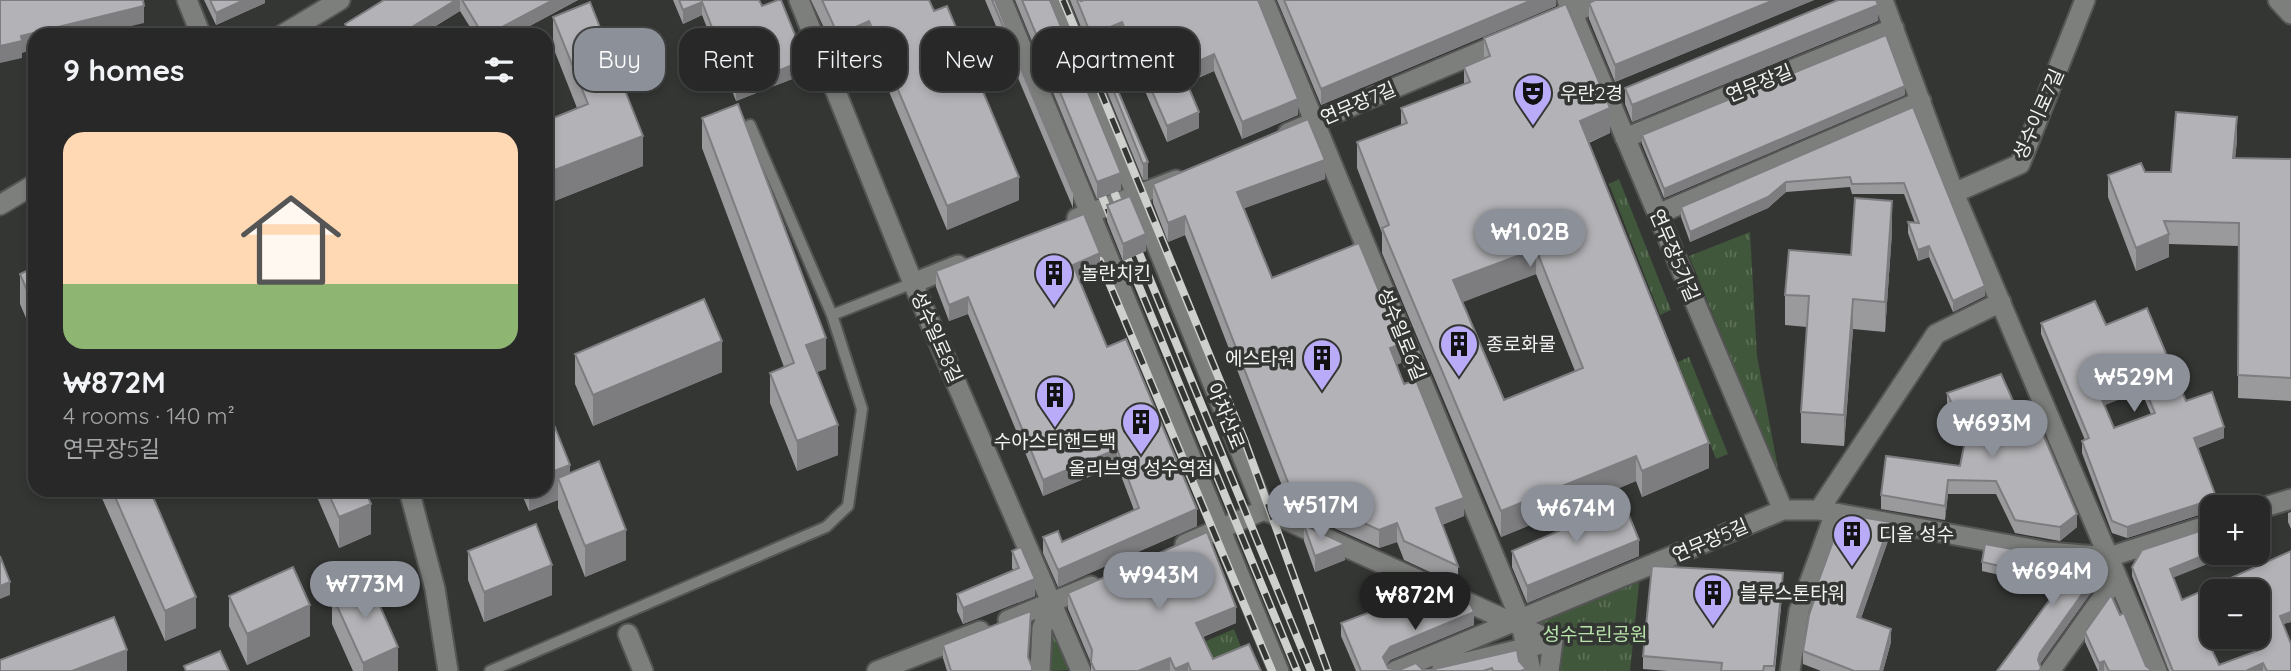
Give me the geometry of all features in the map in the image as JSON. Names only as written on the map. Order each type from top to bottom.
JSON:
[{"type":"street","points":[[187,0],[198,28]]},
{"type":"street","points":[[294,28],[340,0]]},
{"type":"street","name":"성수일로8길","points":[[799,0],[913,283],[1080,671]]},
{"type":"street","points":[[1002,0],[1279,671]]},
{"type":"street","name":"아차산로","points":[[1057,0],[1264,510]]},
{"type":"street","name":"성수일로6길","points":[[1264,0],[1520,619],[1531,671]]},
{"type":"street","name":"연무장7길","points":[[1266,142],[1527,32],[1569,6],[1603,0]]},
{"type":"street","points":[[1883,0],[1954,193],[2158,671]]},
{"type":"street","name":"성수이로7길","points":[[1954,193],[2020,164],[2085,0]]},
{"type":"street","points":[[2278,0],[2291,14]]},
{"type":"street","name":"연무장5가길","points":[[1569,6],[1614,95],[1625,138],[1783,510]]},
{"type":"street","name":"연무장길","points":[[1625,138],[1894,28]]},
{"type":"street","points":[[1658,214],[1920,101]]},
{"type":"street","points":[[1062,224],[1193,173]]},
{"type":"street","points":[[0,205],[28,188]]},
{"type":"street","points":[[913,283],[975,258]]},
{"type":"street","points":[[1790,671],[1799,611],[1827,512],[1936,334],[2000,302]]},
{"type":"street","points":[[411,497],[435,589],[448,671]]},
{"type":"street","points":[[2270,505],[2291,499]]},
{"type":"street","points":[[1168,552],[1264,510],[1553,641]]},
{"type":"street","name":"연무장5길","points":[[1395,671],[1783,510],[1827,512],[2048,552],[2109,557]]},
{"type":"street","points":[[2109,557],[2200,528]]},
{"type":"street","points":[[2050,671],[2117,577]]},
{"type":"street","points":[[877,671],[1053,603],[1104,580]]},
{"type":"street","points":[[1040,671],[1042,628],[1053,603]]},
{"type":"street","points":[[628,634],[643,671]]},
{"type":"street","points":[[1427,671],[1553,641]]},
{"type":"street","points":[[1549,671],[1553,641]]},
{"type":"lane","points":[[490,671],[826,527],[848,506],[862,409],[832,315],[750,125]]},
{"type":"lane","points":[[832,315],[913,283]]},
{"type":"green space","points":[[1619,179],[1671,310],[1660,315],[1609,184]]},
{"type":"green space","points":[[1750,232],[1757,356],[1780,479],[1689,256]]},
{"type":"green space","points":[[1689,357],[1728,454],[1716,459],[1678,362]]},
{"type":"green space","name":"성수근린공원","points":[[1640,575],[1630,671],[1538,671],[1527,624]]},
{"type":"green space","points":[[1617,605],[1629,632],[1585,651],[1574,625]]},
{"type":"green space","points":[[1234,629],[1245,657],[1217,669],[1206,641]]},
{"type":"green space","points":[[1056,633],[1071,670],[1048,671],[1046,635]]},
{"type":"building","points":[[0,0],[143,0],[144,6],[54,28],[28,28],[28,34],[21,36],[22,41],[0,46]]},
{"type":"building","points":[[210,0],[244,0],[216,13]]},
{"type":"building","points":[[384,0],[456,0],[410,28],[348,28],[345,24]]},
{"type":"building","points":[[462,0],[553,0],[500,28],[479,28]]},
{"type":"building","points":[[679,0],[759,0],[762,6],[781,0],[792,28],[792,65],[778,71],[778,28],[712,28],[702,2],[683,10]]},
{"type":"building","points":[[822,0],[929,0],[934,11],[947,6],[956,28],[921,28],[921,91],[983,91],[1019,177],[947,206],[899,91],[907,91],[907,28],[872,28],[869,21],[854,28],[835,28]]},
{"type":"building","points":[[992,0],[995,0],[1006,28],[1004,28]]},
{"type":"building","points":[[1022,0],[1050,0],[1061,28],[1034,28]]},
{"type":"building","points":[[1077,0],[1258,0],[1298,99],[1242,122],[1214,54],[1199,61],[1199,28],[1125,28],[1122,22],[1108,28],[1088,28]]},
{"type":"building","points":[[1284,0],[1532,0],[1321,89]]},
{"type":"building","points":[[1595,0],[1774,0],[1615,65],[1589,3]]},
{"type":"building","points":[[1838,0],[1876,0],[1878,5],[1632,105],[1625,88]]},
{"type":"building","points":[[590,2],[600,28],[574,28],[574,69],[553,17]]},
{"type":"building","points":[[1566,4],[1610,108],[1580,121],[1709,443],[1642,471],[1636,456],[1501,511],[1382,228],[1389,225],[1357,142],[1407,123],[1401,108],[1470,82],[1464,67],[1490,56],[1484,38]],"holes":[[[1536,249],[1583,368],[1504,400],[1453,280]]]},
{"type":"building","points":[[1886,35],[1905,86],[1664,189],[1642,135]]},
{"type":"building","points":[[1018,57],[1073,192],[1018,62]]},
{"type":"building","points":[[583,91],[625,91],[643,136],[553,171],[553,118],[588,104]]},
{"type":"building","points":[[1060,91],[1087,91],[1121,173],[1097,182]]},
{"type":"building","points":[[1114,91],[1118,91],[1148,162],[1143,164]]},
{"type":"building","points":[[1152,91],[1190,91],[1199,112],[1167,126]]},
{"type":"building","points":[[738,104],[826,338],[806,345],[838,425],[797,441],[770,373],[794,363],[702,118]]},
{"type":"building","points":[[1913,107],[1985,286],[1953,301],[1929,246],[1918,250],[1908,222],[1919,223],[1904,183],[1852,184],[1850,177],[1786,182],[1768,197],[1690,232],[1681,207]]},
{"type":"building","points":[[2176,112],[2237,117],[2233,158],[2291,159],[2291,378],[2238,375],[2239,223],[2164,221],[2169,234],[2136,248],[2108,175],[2141,163],[2145,172],[2171,172]]},
{"type":"building","points":[[1308,119],[1325,160],[1237,192],[1272,278],[1359,243],[1401,344],[1390,348],[1404,384],[1416,380],[1464,498],[1436,508],[1458,566],[1404,541],[1397,523],[1379,530],[1291,490],[1185,216],[1168,223],[1153,184]]},
{"type":"building","points":[[1130,196],[1146,234],[1123,244],[1107,205]]},
{"type":"building","points":[[1855,198],[1892,201],[1885,302],[1853,299],[1844,415],[1801,412],[1809,296],[1785,295],[1789,250],[1851,255]]},
{"type":"building","points":[[1084,214],[1100,253],[1073,265],[1107,347],[1126,339],[1197,509],[1058,570],[1043,537],[1058,531],[1062,542],[1139,508],[1117,449],[1043,480],[968,297],[949,305],[936,271]]},
{"type":"building","points":[[28,270],[28,293],[20,274]]},
{"type":"building","points":[[704,299],[722,341],[593,395],[575,354]]},
{"type":"building","points":[[2095,301],[2106,325],[2147,308],[2186,401],[2212,392],[2224,427],[2194,438],[2215,495],[2200,495],[2200,504],[2127,527],[2112,521],[2082,441],[2089,438],[2041,323]],"holes":[[[2141,380],[2155,413],[2114,428],[2100,395]]]},
{"type":"building","points":[[2001,374],[2018,412],[2031,406],[2077,514],[2060,527],[2015,520],[1996,481],[1948,480],[1945,506],[1881,495],[1886,456],[1960,466],[1972,407],[1956,413],[1947,393]]},
{"type":"building","points":[[553,422],[570,465],[553,471]]},
{"type":"building","points":[[599,461],[626,530],[585,546],[558,478]]},
{"type":"building","points":[[115,497],[153,497],[196,597],[165,611]]},
{"type":"building","points":[[330,497],[368,497],[371,504],[339,517]]},
{"type":"building","points":[[1624,503],[1639,540],[1527,586],[1512,551]]},
{"type":"building","points":[[1843,514],[1890,522],[1857,617],[1891,629],[1880,671],[1854,671],[1803,651],[1809,615],[1818,589],[1816,588]]},
{"type":"building","points":[[536,524],[552,565],[484,592],[468,551]]},
{"type":"building","points":[[1304,525],[1345,544],[1315,556]]},
{"type":"building","points":[[2200,531],[2200,557],[2170,569],[2182,600],[2200,592],[2200,649],[2211,649],[2219,665],[2257,651],[2256,649],[2270,649],[2270,579],[2229,579],[2260,565],[2270,565],[2270,560],[2291,551],[2291,612],[2280,616],[2291,644],[2291,671],[2267,671],[2263,663],[2246,671],[2173,671],[2132,567],[2142,550]]},
{"type":"building","points":[[1207,532],[1236,607],[1196,623],[1213,659],[1249,644],[1261,671],[1191,671],[1188,663],[1175,669],[1170,658],[1138,671],[1095,671],[1091,662],[1092,650],[1068,593]]},
{"type":"building","points":[[1985,544],[2017,550],[2013,569],[1982,562]]},
{"type":"building","points":[[1021,547],[1035,579],[963,608],[957,594],[1019,568],[1012,551]]},
{"type":"building","points":[[2033,552],[2095,558],[2100,569],[2040,653],[2039,671],[1997,671],[2060,586]]},
{"type":"building","points":[[0,556],[10,582],[0,586]]},
{"type":"building","name":"블루스톤타워","points":[[1652,566],[1783,573],[1774,666],[1764,666],[1763,671],[1721,671],[1722,663],[1643,656]]},
{"type":"building","points":[[293,567],[310,605],[247,634],[229,596]]},
{"type":"building","points":[[368,579],[398,647],[363,663],[332,595]]},
{"type":"building","points":[[1416,580],[1471,605],[1474,612],[1390,647],[1383,657],[1388,668],[1399,670],[1416,663],[1423,670],[1430,670],[1517,650],[1519,661],[1526,669],[1361,671],[1341,623],[1421,593]]},
{"type":"building","points":[[2111,595],[2120,615],[2124,613],[2146,666],[2153,671],[2109,671],[2104,661],[2099,663],[2085,632]]},
{"type":"building","points":[[1031,611],[1028,657],[1032,671],[951,671],[943,645]]},
{"type":"building","points":[[114,617],[127,650],[72,671],[0,671],[0,660]]},
{"type":"building","points":[[220,651],[229,671],[186,671],[184,666]]},
{"type":"railway","points":[[1063,0],[1244,439],[1328,671]]},
{"type":"railway","points":[[1107,175],[1311,671]]},
{"type":"railway","points":[[1095,179],[1297,671]]},
{"type":"railway","points":[[1100,261],[1272,671]]},
{"type":"place","name":"우란2경","points":[[1533,127]]},
{"type":"place","name":"놀란치킨","points":[[1054,307]]},
{"type":"place","name":"종로화물","points":[[1459,378]]},
{"type":"place","name":"에스타워","points":[[1322,392]]},
{"type":"place","name":"수아스티핸드백","points":[[1055,429]]},
{"type":"place","name":"올리브영 성수역점","points":[[1141,456]]},
{"type":"place","name":"디올 성수","points":[[1852,568]]},
{"type":"place","name":"블루스톤타워","points":[[1713,627]]}]
